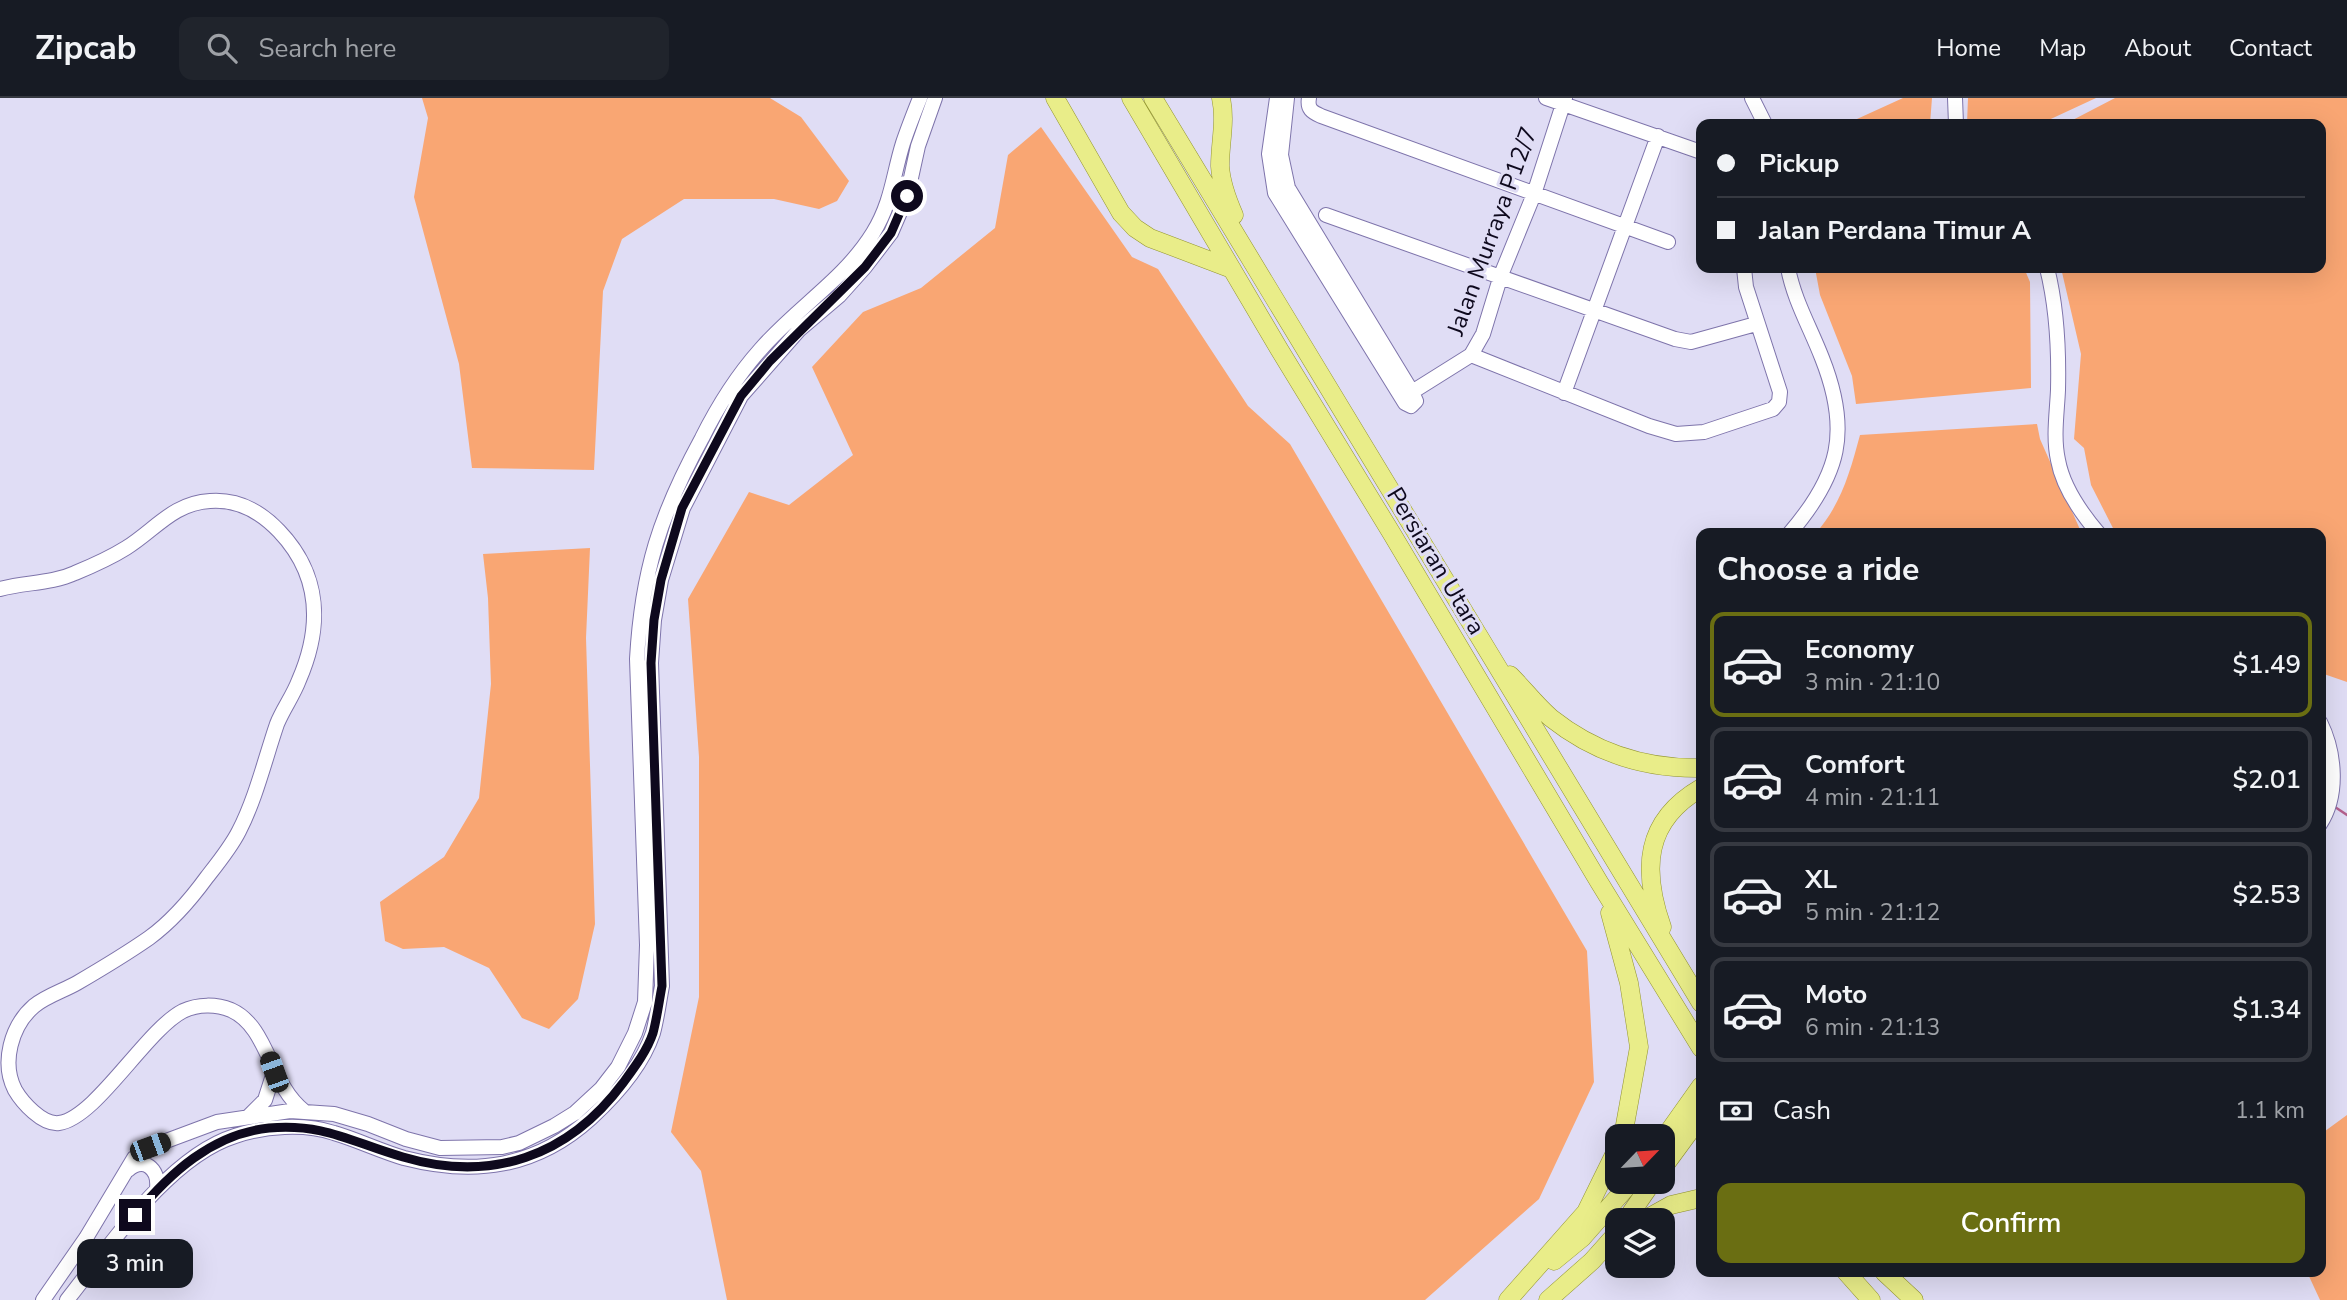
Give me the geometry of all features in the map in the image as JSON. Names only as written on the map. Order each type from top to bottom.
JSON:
[{"type":"main road","points":[[1055,98],[1121,213],[1135,228],[1150,238],[1232,269]]},
{"type":"main road","name":"Persiaran Utara","points":[[1130,98],[1696,1040]]},
{"type":"main road","name":"Persiaran Utara","points":[[1153,98],[1696,995]]},
{"type":"main road","points":[[1220,98],[1223,123],[1220,167],[1224,190],[1246,251]]},
{"type":"main road","points":[[1486,649],[1550,716],[1595,747],[1623,759],[1655,765],[1696,768]]},
{"type":"main road","points":[[1673,956],[1652,891],[1651,847],[1659,827],[1671,811],[1696,791]]},
{"type":"main road","points":[[1599,882],[1623,959],[1639,1046],[1625,1124]]},
{"type":"main road","points":[[1675,1131],[1696,1114]]},
{"type":"main road","points":[[1675,1148],[1696,1114]]},
{"type":"main road","points":[[1508,1300],[1586,1212],[1605,1173]]},
{"type":"main road","points":[[1508,1300],[1582,1238],[1621,1194]]},
{"type":"main road","points":[[1665,1208],[1696,1199]]},
{"type":"main road","points":[[1548,1300],[1605,1247]]},
{"type":"main road","points":[[1850,1277],[1871,1300]]},
{"type":"main road","points":[[1889,1277],[1914,1300]]},
{"type":"street","points":[[43,1300],[79,1250],[134,1158],[150,1147],[216,1122],[303,1111],[334,1114],[440,1148],[502,1147],[519,1143],[575,1113],[601,1089],[618,1067],[635,1033],[645,1002],[647,945],[637,659],[639,616],[655,542],[668,503],[730,388],[760,349],[853,262],[874,231],[891,194],[902,144],[920,98]]},
{"type":"street","points":[[67,1300],[157,1188],[201,1152],[233,1136],[269,1128],[308,1128],[331,1131],[403,1157],[445,1166],[483,1168],[524,1159],[563,1141],[611,1100],[636,1066],[652,1034],[662,986],[651,663],[654,620],[661,580],[682,508],[741,396],[799,330],[839,296],[891,233],[907,196],[918,146],[936,98]]},
{"type":"street","points":[[1277,98],[1269,154],[1275,193],[1408,406],[1415,404],[1412,392],[1288,188],[1281,155],[1287,98]]},
{"type":"street","points":[[1309,98],[1311,111],[1321,116],[1668,242]]},
{"type":"street","points":[[1546,98],[1564,101],[1696,150]]},
{"type":"street","points":[[1752,98],[1762,119]]},
{"type":"street","points":[[1955,98],[1956,119]]},
{"type":"street","name":"Jalan Murraya P12/7","points":[[1412,392],[1471,355],[1483,334],[1501,275],[1534,194],[1564,101]]},
{"type":"street","points":[[1564,393],[1658,136]]},
{"type":"street","points":[[1326,215],[1501,275],[1594,311],[1691,342],[1756,324]]},
{"type":"street","points":[[1471,355],[1649,426],[1676,434],[1704,432],[1773,409],[1779,402],[1780,392],[1745,288],[1744,273]]},
{"type":"street","points":[[1789,273],[1796,299],[1828,376],[1838,412],[1836,458],[1828,478],[1794,528]]},
{"type":"street","points":[[2048,273],[2059,348],[2056,440],[2058,460],[2075,502],[2094,528]]},
{"type":"street","points":[[0,589],[43,583],[72,575],[129,547],[174,511],[202,502],[225,501],[241,504],[257,512],[289,541],[301,559],[314,600],[314,635],[309,656],[280,717],[238,834],[206,879],[151,936],[76,983],[36,1004],[17,1029],[8,1060],[10,1076],[22,1100],[40,1116],[58,1123],[85,1110],[180,1012],[204,1005],[233,1011],[242,1017],[259,1037],[274,1072],[291,1101],[303,1111]]},
{"type":"street","points":[[2326,735],[2334,774],[2331,800],[2326,811]]},
{"type":"street","points":[[248,1117],[265,1100],[274,1072]]},
{"type":"street","points":[[128,1170],[141,1163],[149,1166],[158,1178],[157,1188]]},
{"type":"shaded area","points":[[422,98],[770,98],[801,117],[849,181],[837,201],[819,209],[774,199],[684,199],[622,239],[603,291],[594,470],[472,468],[459,364],[414,197],[428,118]]},
{"type":"shaded area","points":[[1903,98],[1932,98],[1930,119],[1857,119]]},
{"type":"shaded area","points":[[1968,98],[2096,98],[2051,119],[1967,119]]},
{"type":"shaded area","points":[[2115,98],[2347,98],[2347,682],[2326,675],[2326,528],[2113,528],[2091,485],[2084,448],[2074,439],[2081,354],[2062,273],[2326,273],[2326,119],[2075,119]]},
{"type":"shaded area","points":[[1041,127],[1132,257],[1158,269],[1248,406],[1290,444],[1587,951],[1594,1082],[1539,1199],[1425,1300],[727,1300],[701,1171],[671,1132],[699,997],[699,757],[688,599],[749,492],[789,505],[853,455],[812,367],[863,312],[921,288],[995,228],[1008,155]]},
{"type":"shaded area","points":[[1816,273],[2026,273],[2030,282],[2031,388],[1856,404],[1852,376],[1820,295]]},
{"type":"shaded area","points":[[2037,424],[2040,439],[2079,528],[1820,528],[1838,500],[1860,435]]},
{"type":"shaded area","points":[[590,548],[586,638],[595,924],[578,999],[549,1029],[522,1018],[489,968],[444,947],[403,949],[385,941],[380,902],[444,857],[479,798],[491,684],[488,598],[483,554]]},
{"type":"shaded area","points":[[2347,1115],[2347,1300],[2320,1300],[2309,1277],[2326,1277],[2326,1130]]},
{"type":"waterway","points":[[2332,805],[2347,815]]},
{"type":"route","points":[[135,1215],[157,1188],[182,1166],[201,1152],[233,1136],[269,1128],[308,1128],[331,1131],[403,1157],[445,1166],[483,1168],[524,1159],[555,1146],[611,1100],[636,1066],[652,1034],[662,986],[651,663],[654,620],[661,580],[682,508],[741,396],[799,330],[839,296],[865,267],[891,233],[907,196]]}]
